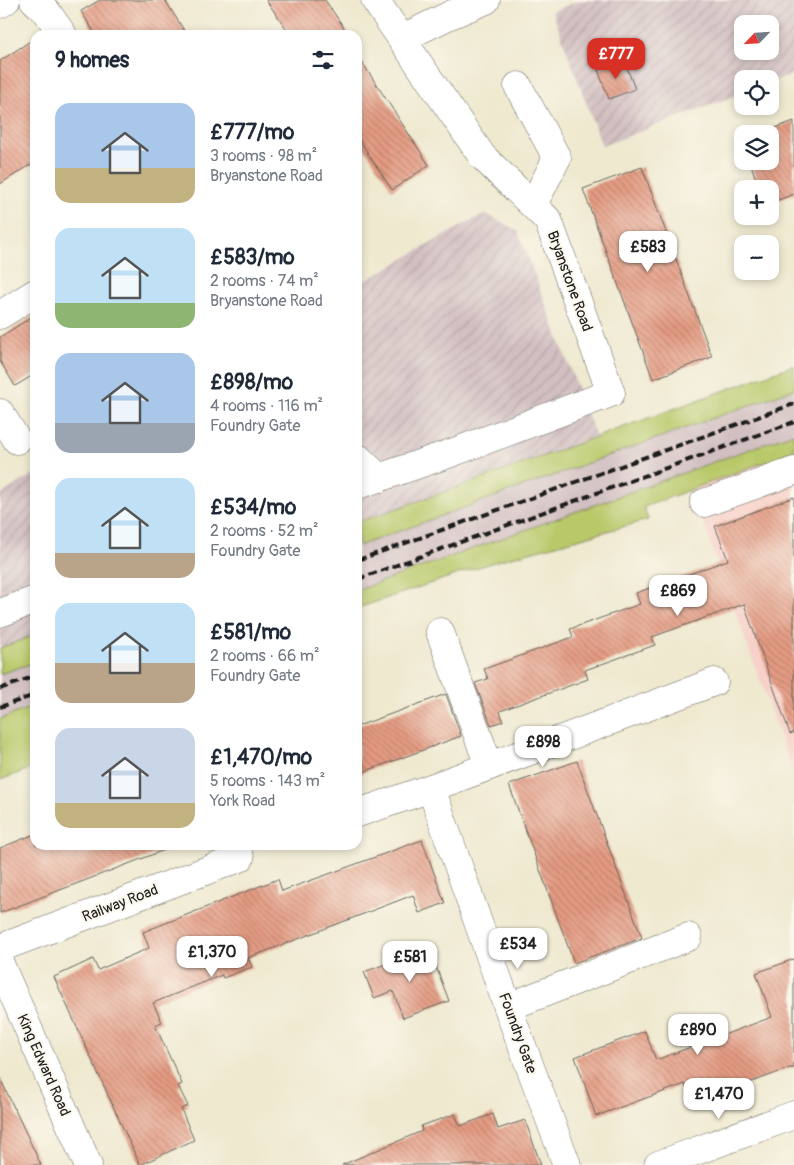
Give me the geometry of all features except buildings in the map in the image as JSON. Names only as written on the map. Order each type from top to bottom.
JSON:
[{"type":"street","points":[[0,4],[6,0]]},
{"type":"street","points":[[34,0],[47,12],[60,30]]},
{"type":"street","name":"Bryanstone Road","points":[[368,482],[611,393],[548,220],[482,156],[375,0]]},
{"type":"street","points":[[402,38],[486,0]]},
{"type":"street","points":[[518,86],[557,158],[533,205]]},
{"type":"street","points":[[0,315],[30,295]]},
{"type":"street","points":[[0,413],[17,440]]},
{"type":"street","points":[[362,468],[368,482]]},
{"type":"street","points":[[704,503],[794,472]]},
{"type":"street","points":[[0,613],[30,602]]},
{"type":"street","points":[[440,632],[489,766]]},
{"type":"street","points":[[362,812],[431,788],[714,682]]},
{"type":"street","name":"Foundry Gate","points":[[431,788],[508,1007],[567,1165]]},
{"type":"street","name":"Railway Road","points":[[0,948],[240,858]]},
{"type":"street","points":[[508,1007],[688,937]]},
{"type":"street","name":"King Edward Road","points":[[0,964],[88,1165]]},
{"type":"street","points":[[658,1165],[794,1115]]},
{"type":"shaded area","points":[[581,0],[794,0],[794,74],[779,80],[779,70],[734,70],[734,96],[602,146],[552,11]]},
{"type":"shaded area","points":[[486,214],[518,231],[596,437],[362,521],[362,283],[468,222]]},
{"type":"shaded area","points":[[794,389],[794,433],[362,589],[362,545]]},
{"type":"shaded area","points":[[794,451],[794,775],[691,489]]},
{"type":"shaded area","points":[[30,476],[30,637],[0,648],[0,495]]},
{"type":"shaded area","points":[[30,664],[30,708],[0,719],[0,674]]},
{"type":"green space","points":[[794,365],[794,389],[362,545],[362,521]]},
{"type":"green space","points":[[794,433],[794,451],[644,507],[648,520],[497,561],[362,607],[362,589]]},
{"type":"green space","points":[[30,637],[30,664],[0,674],[0,648]]},
{"type":"green space","points":[[30,708],[30,769],[0,780],[0,719]]},
{"type":"railway","points":[[362,559],[794,404]]},
{"type":"railway","points":[[362,578],[794,422]]},
{"type":"railway","points":[[0,689],[30,678]]},
{"type":"railway","points":[[0,707],[30,697]]}]
